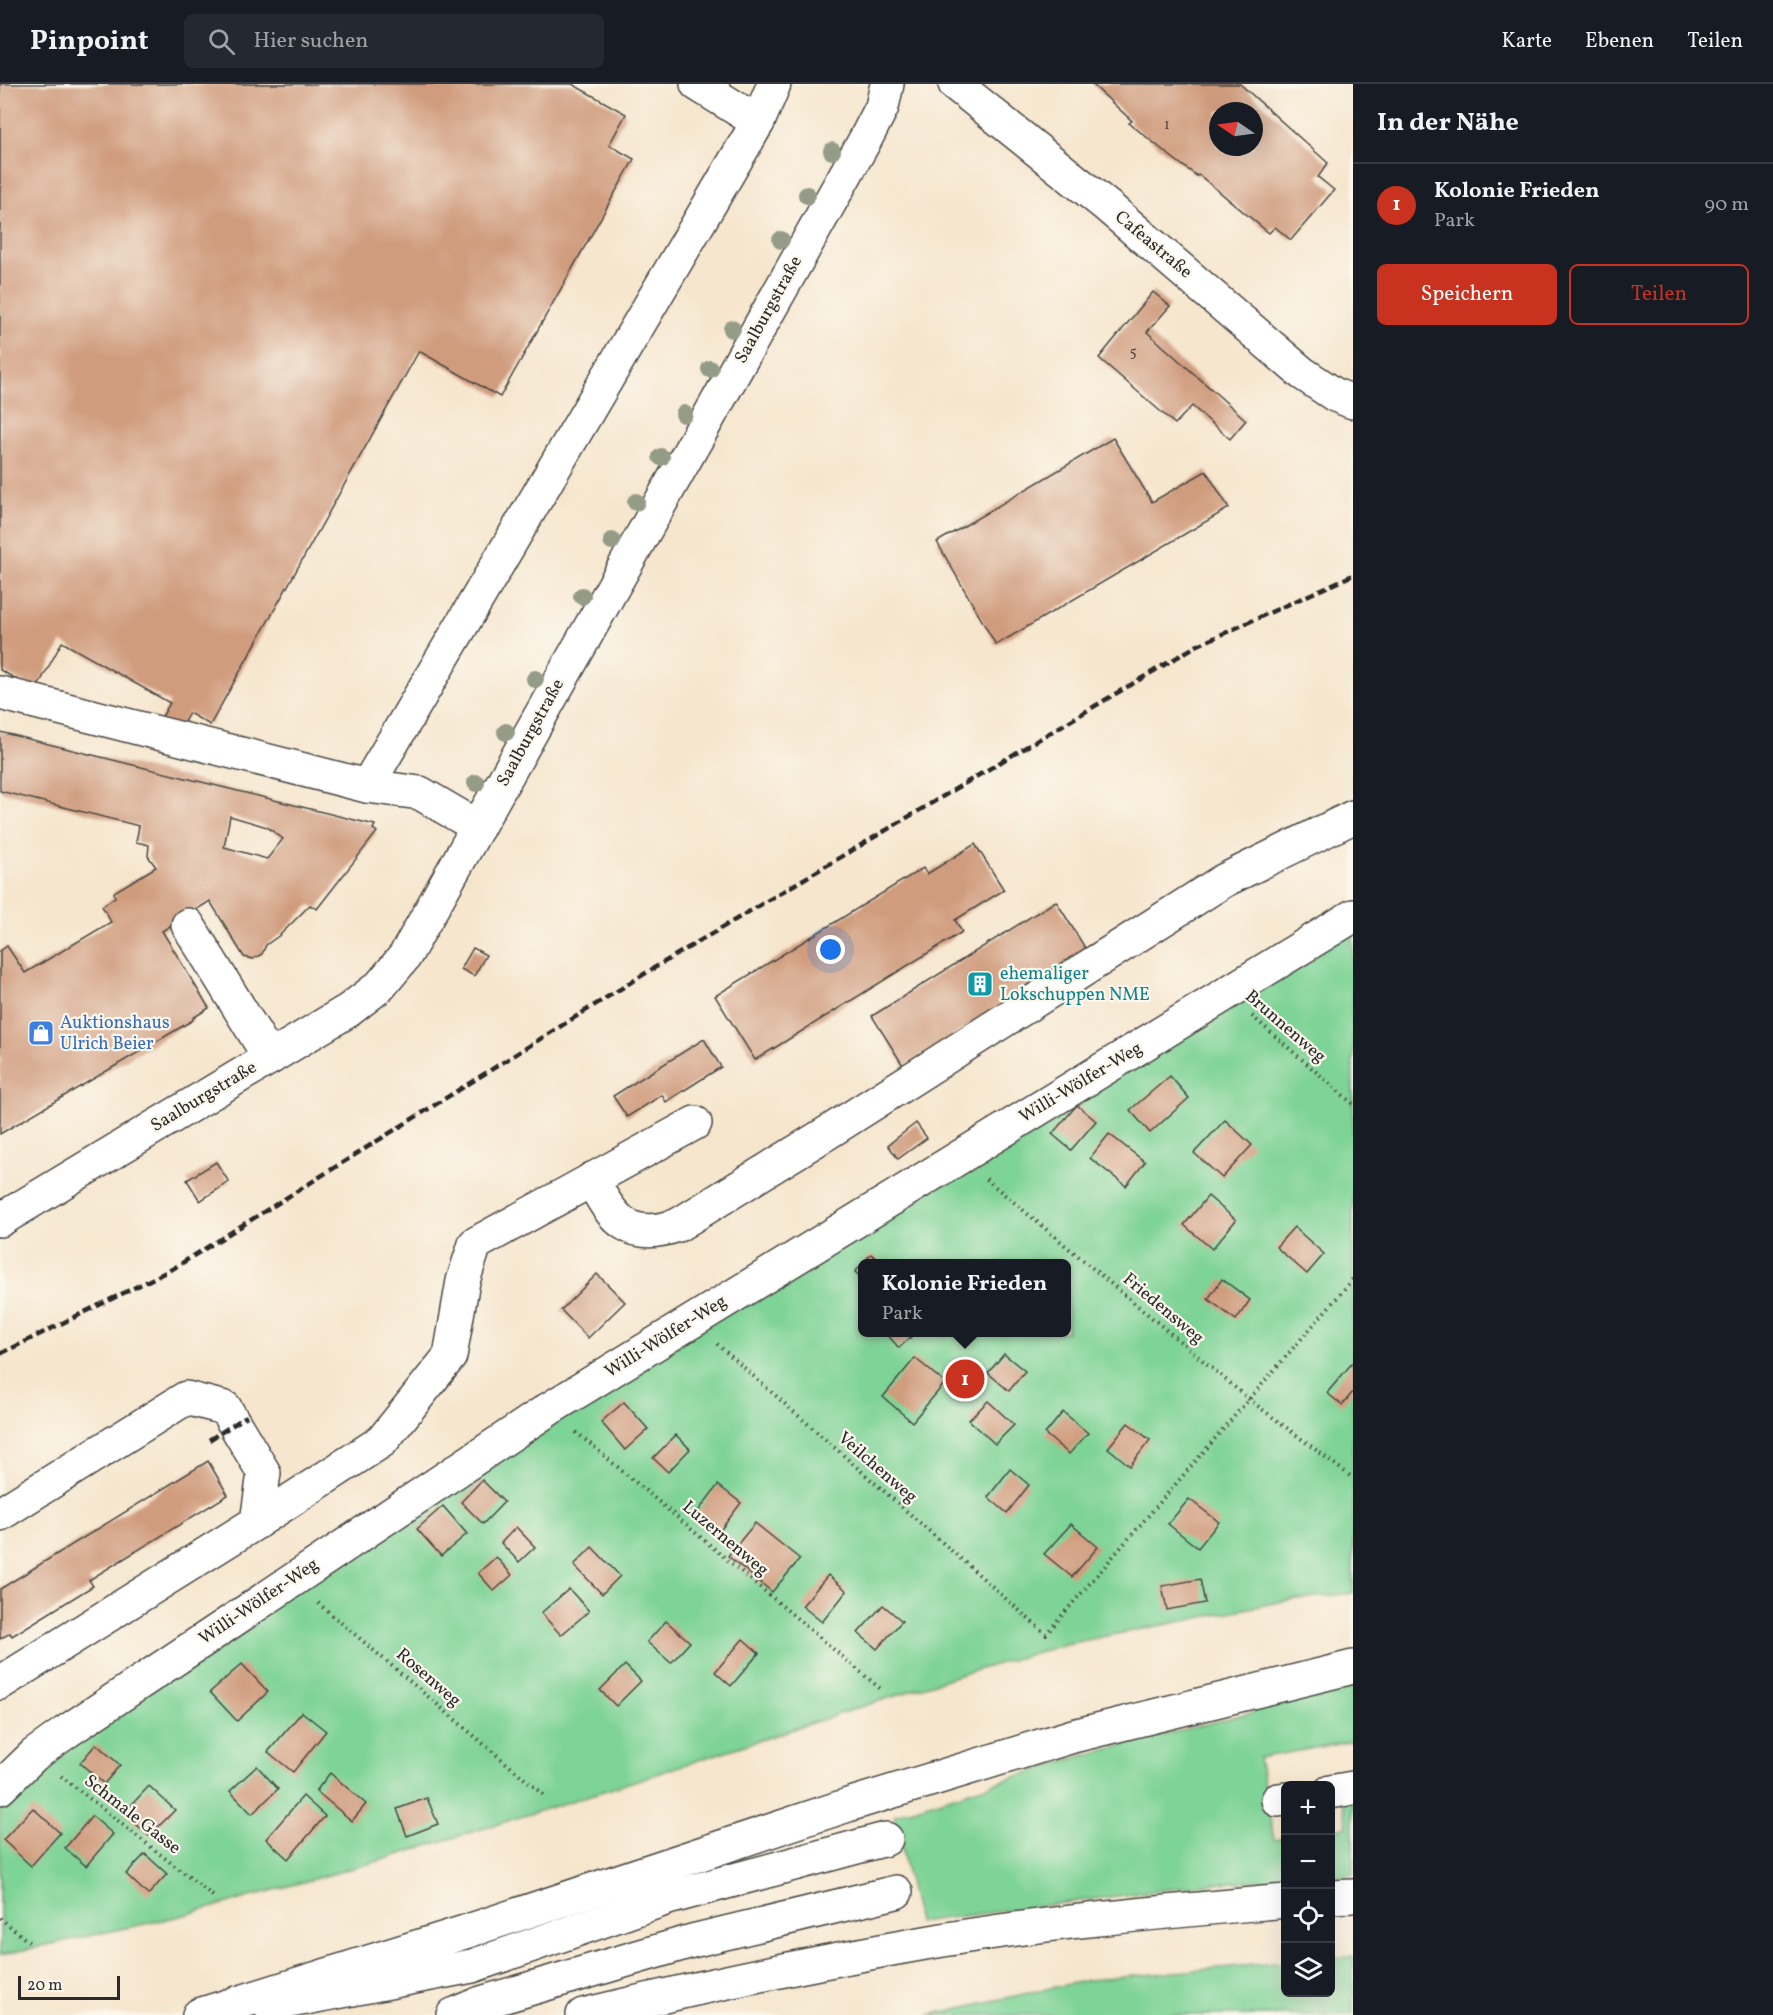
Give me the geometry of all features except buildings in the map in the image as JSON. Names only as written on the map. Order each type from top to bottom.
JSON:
[{"type":"main road","points":[[697,84],[758,122]]},
{"type":"main road","points":[[367,786],[758,122],[774,84]]},
{"type":"main road","name":"Saalburgstraße","points":[[0,1220],[349,1011],[380,986],[405,956],[865,140],[882,107],[887,84]]},
{"type":"main road","name":"Cafeastraße","points":[[955,84],[1107,206],[1302,373],[1335,394],[1353,402]]},
{"type":"main road","points":[[0,693],[367,786],[420,793],[478,827]]},
{"type":"main road","points":[[592,1179],[608,1210],[621,1223],[656,1233],[678,1225],[1223,881],[1353,817]]},
{"type":"main road","name":"Willi-Wölfer-Weg","points":[[0,1788],[34,1755],[549,1409],[1353,916]]},
{"type":"main road","points":[[188,925],[270,1058]]},
{"type":"main road","points":[[0,1683],[382,1441],[450,1356],[464,1281],[475,1244],[695,1123]]},
{"type":"main road","points":[[0,1514],[186,1398],[225,1408],[264,1473],[256,1522]]},
{"type":"main road","points":[[200,2015],[468,1931],[848,1805],[1073,1736],[1353,1667]]},
{"type":"main road","points":[[1335,1791],[1353,1788]]},
{"type":"main road","points":[[217,2015],[472,1966],[671,1897],[886,1839]]},
{"type":"main road","points":[[453,2015],[481,2004],[692,1941],[896,1892]]},
{"type":"main road","points":[[1335,1897],[1353,1896]]},
{"type":"main road","points":[[583,2015],[720,1982],[927,1942],[1130,1915],[1281,1901]]},
{"type":"path","name":"Brunnenweg","points":[[1227,994],[1353,1104]]},
{"type":"path","name":"Friedensweg","points":[[959,1156],[1250,1400],[1353,1478]]},
{"type":"path","points":[[1250,1400],[1353,1279]]},
{"type":"path","name":"Veilchenweg","points":[[691,1322],[1046,1634],[1250,1400]]},
{"type":"path","name":"Luzernenweg","points":[[549,1409],[883,1690]]},
{"type":"path","name":"Rosenweg","points":[[292,1580],[546,1797]]},
{"type":"path","name":"Schmale Gasse","points":[[34,1755],[213,1896]]},
{"type":"path","points":[[0,1918],[31,1944]]},
{"type":"green space","points":[[1353,905],[1353,1593],[1290,1600],[1066,1644],[956,1676],[610,1789],[382,1860],[181,1916],[0,1955],[0,1773]]},
{"type":"green space","points":[[1353,1686],[1353,1741],[1259,1758],[1274,1840],[1281,1839],[1281,1879],[1217,1883],[918,1922],[894,1815],[1074,1758]]},
{"type":"green space","points":[[1353,1800],[1353,1875],[1335,1877],[1335,1829],[1347,1826],[1343,1802]]},
{"type":"green space","points":[[1353,1956],[1353,2015],[928,2015],[1088,1980],[1281,1962],[1281,1997],[1335,1997],[1335,1958]]},
{"type":"railway","points":[[0,1354],[174,1268],[649,971],[1196,646],[1353,575]]},
{"type":"railway","points":[[209,1440],[247,1416]]},
{"type":"place","name":"ehemaliger Lokschuppen NME","points":[[980,984]]},
{"type":"place","name":"Auktionshaus Ulrich Beier","points":[[41,1033]]},
{"type":"place","name":"Kolonie Frieden","points":[[965,1379]]}]
